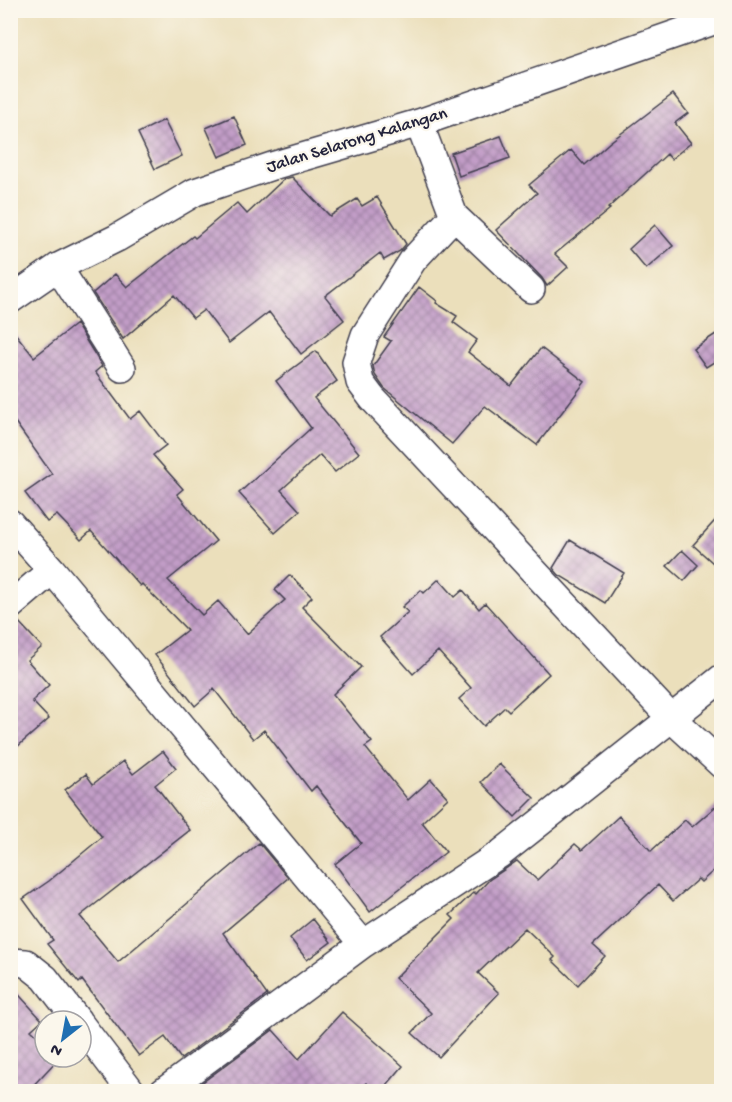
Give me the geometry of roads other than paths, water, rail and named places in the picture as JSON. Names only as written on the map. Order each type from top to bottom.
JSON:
[{"type":"street","name":"Jalan Selarong Kalangan","points":[[10,300],[58,267],[117,238],[195,192],[272,166],[419,123],[722,18]]},
{"type":"street","points":[[419,123],[454,216],[531,289]]},
{"type":"street","points":[[454,216],[413,260],[365,335],[356,362],[360,382],[372,398],[671,718],[722,765]]},
{"type":"street","points":[[58,267],[122,368]]},
{"type":"street","points":[[10,523],[52,570],[363,944]]},
{"type":"street","points":[[10,606],[52,570]]},
{"type":"street","points":[[163,1092],[363,944],[500,854],[722,678]]},
{"type":"street","points":[[10,962],[26,963],[45,978],[69,1009]]},
{"type":"street","points":[[93,1041],[132,1092]]}]
